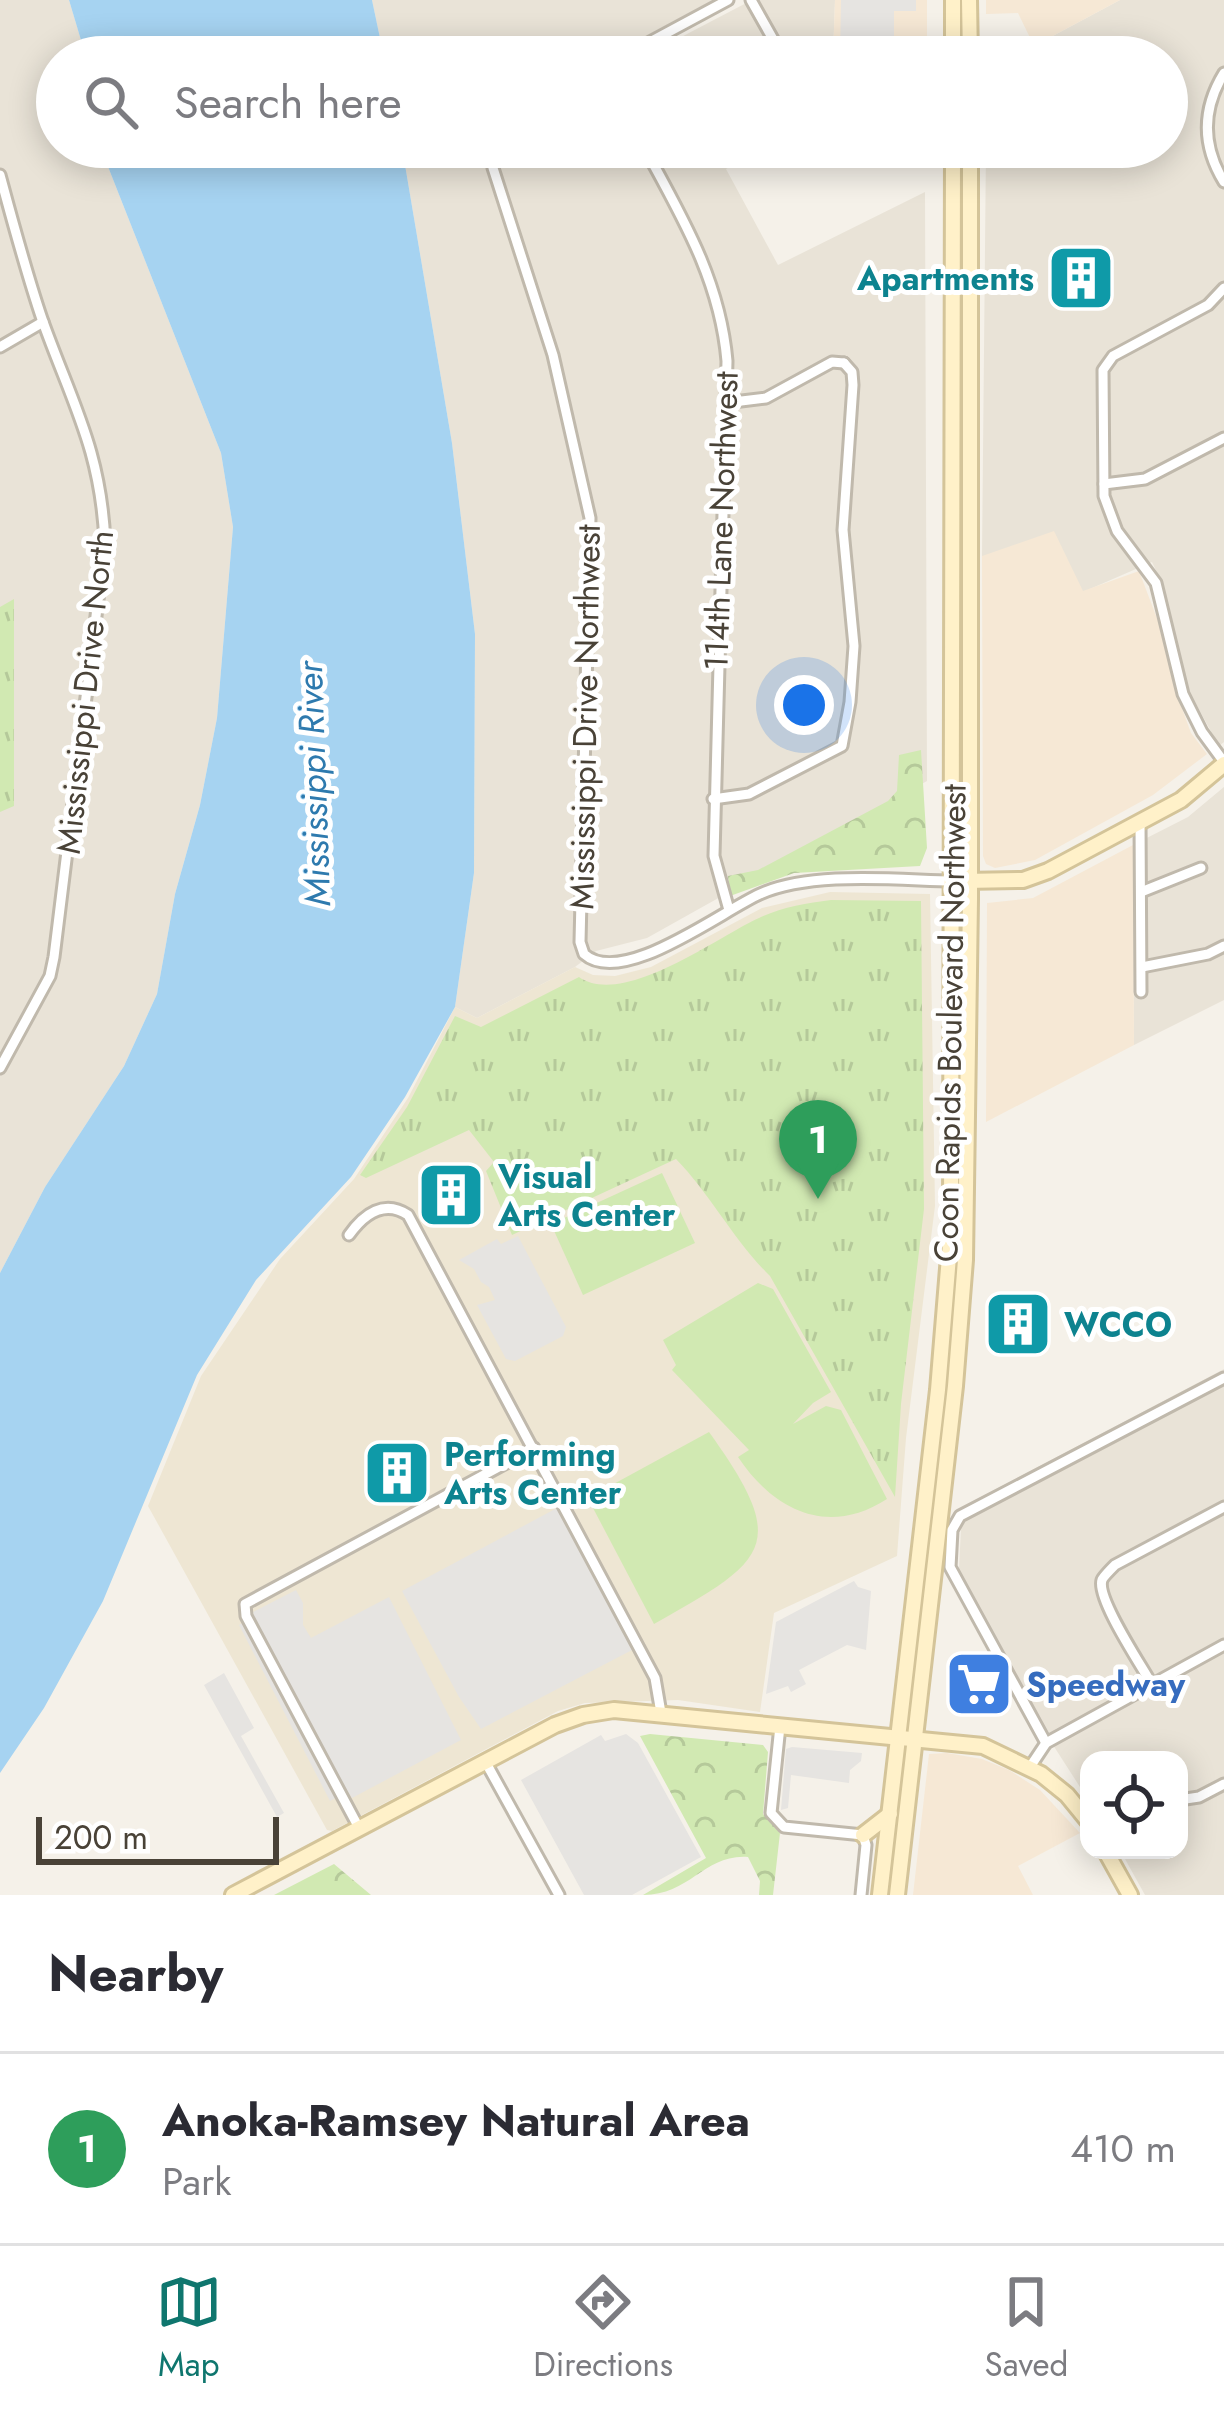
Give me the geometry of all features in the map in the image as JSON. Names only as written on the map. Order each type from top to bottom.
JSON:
[{"type":"main road","points":[[953,0],[953,36]]},
{"type":"main road","points":[[969,0],[970,36]]},
{"type":"main road","name":"Coon Rapids Boulevard Northwest","points":[[897,1895],[906,1738],[948,1278],[953,168]]},
{"type":"main road","name":"Coon Rapids Boulevard Northwest","points":[[880,1895],[955,1386],[965,1260],[970,168]]},
{"type":"main road","points":[[953,881],[1032,878],[1181,800],[1224,763]]},
{"type":"main road","points":[[233,1895],[485,1761],[583,1714],[614,1710],[983,1746],[1030,1767],[1080,1811]]},
{"type":"main road","points":[[863,1834],[890,1814]]},
{"type":"main road","points":[[1110,1859],[1130,1895]]},
{"type":"street","points":[[661,36],[728,0]]},
{"type":"street","points":[[751,0],[771,36]]},
{"type":"street","points":[[1224,73],[1211,99],[1207,123],[1212,158],[1224,182]]},
{"type":"street","name":"Mississippi Drive Northwest","points":[[493,168],[553,355],[590,518],[580,941],[584,954],[595,962],[627,961],[729,910]]},
{"type":"street","name":"114th Lane Northwest","points":[[655,168],[714,289],[726,350],[713,799],[715,868],[729,910]]},
{"type":"street","name":"Mississippi Drive North","points":[[0,175],[43,322],[90,439],[104,508],[105,548],[54,958],[50,976],[0,1068]]},
{"type":"street","points":[[1224,288],[1208,305],[1113,356],[1102,370],[1104,496],[1117,531],[1156,583],[1183,694],[1224,763]]},
{"type":"street","points":[[0,347],[43,322]]},
{"type":"street","points":[[844,363],[851,351]]},
{"type":"street","points":[[713,799],[749,794],[842,746],[854,646],[842,530],[852,372],[844,363],[832,362],[766,398],[725,403]]},
{"type":"street","points":[[1104,484],[1145,479],[1224,438]]},
{"type":"street","points":[[1140,822],[1141,992]]},
{"type":"street","points":[[1142,892],[1201,868]]},
{"type":"street","points":[[729,910],[801,882],[953,881]]},
{"type":"street","points":[[1142,967],[1208,954],[1224,946]]},
{"type":"street","points":[[349,1234],[377,1209],[394,1208],[407,1214],[656,1678],[661,1713]]},
{"type":"street","points":[[1046,1743],[950,1567],[951,1538],[960,1516],[1224,1378]]},
{"type":"street","points":[[358,1828],[247,1616],[245,1604],[534,1448]]},
{"type":"street","points":[[1151,1683],[1116,1622],[1101,1587],[1102,1578],[1114,1565],[1224,1507]]},
{"type":"street","points":[[1030,1767],[1046,1743],[1224,1645]]},
{"type":"street","points":[[780,1726],[769,1808],[774,1819],[784,1827],[863,1834],[861,1895]]},
{"type":"street","points":[[485,1761],[559,1895]]},
{"type":"street","points":[[1188,1799],[1224,1784]]},
{"type":"shaded area","points":[[0,0],[69,0],[80,36],[36,36],[36,168],[109,168],[221,453],[233,527],[217,718],[200,805],[175,894],[157,994],[124,1066],[45,1187],[0,1273]]},
{"type":"shaded area","points":[[372,0],[713,0],[646,36],[380,36]]},
{"type":"shaded area","points":[[752,0],[835,0],[834,36],[683,36]]},
{"type":"shaded area","points":[[835,0],[927,0],[927,36],[834,36]]},
{"type":"shaded area","points":[[841,0],[916,0],[916,11],[894,11],[894,36],[840,36]]},
{"type":"shaded area","points":[[986,0],[1120,0],[1053,36],[1029,36],[1018,13],[986,14]]},
{"type":"shaded area","points":[[1120,0],[1224,0],[1224,742],[1219,746],[1190,693],[1152,562],[1083,592],[982,556],[986,168],[1188,168],[1188,36],[1053,36]]},
{"type":"shaded area","points":[[406,168],[728,168],[778,265],[925,192],[927,781],[647,938],[596,951],[575,967],[477,1018],[455,1007],[474,873],[475,634],[452,443]]},
{"type":"shaded area","points":[[1054,531],[1083,591],[1139,571],[1191,733],[1207,754],[1153,795],[1035,860],[995,868],[983,856],[982,556]]},
{"type":"shaded area","points":[[1224,787],[1224,1000],[1134,1045],[1133,845],[1188,817]]},
{"type":"shaded area","points":[[1133,845],[1134,1045],[986,1122],[987,903],[1033,898]]},
{"type":"shaded area","points":[[830,892],[930,894],[935,1206],[906,1438],[897,1556],[774,1613],[760,1712],[678,1700],[585,1703],[558,1711],[327,1830],[148,1506],[201,1376],[280,1259],[354,1179],[408,1098],[455,1007],[477,1018],[575,967],[593,975],[615,976],[651,967],[762,908]]},
{"type":"shaded area","points":[[518,1236],[566,1327],[563,1336],[515,1361],[506,1359],[477,1305],[495,1300],[489,1287],[459,1260],[497,1239],[501,1244]]},
{"type":"shaded area","points":[[1224,1369],[1224,1895],[1145,1895],[1125,1859],[1188,1859],[1188,1751],[1080,1751],[1080,1787],[959,1570],[962,1507]]},
{"type":"shaded area","points":[[557,1508],[632,1650],[481,1729],[402,1591]]},
{"type":"shaded area","points":[[854,1581],[871,1591],[866,1650],[847,1645],[799,1670],[806,1684],[791,1692],[788,1686],[766,1694],[776,1622]]},
{"type":"shaded area","points":[[296,1590],[303,1603],[303,1625],[311,1638],[389,1597],[461,1740],[352,1798],[348,1792],[330,1801],[239,1625],[254,1616],[253,1612]]},
{"type":"shaded area","points":[[224,1673],[254,1728],[241,1736],[284,1813],[277,1817],[204,1685]]},
{"type":"shaded area","points":[[626,1734],[638,1743],[701,1857],[632,1895],[584,1895],[521,1780],[601,1735],[605,1741]]},
{"type":"shaded area","points":[[786,1749],[862,1753],[861,1761],[850,1770],[849,1783],[791,1775],[788,1808],[781,1810]]},
{"type":"shaded area","points":[[929,1754],[982,1759],[1009,1770],[1040,1790],[1080,1833],[1018,1866],[1033,1895],[913,1895]]},
{"type":"green space","points":[[14,599],[14,806],[0,812],[0,607]]},
{"type":"green space","points":[[921,750],[927,848],[920,866],[794,873],[730,896],[728,876],[758,870],[888,801],[897,791],[899,755]]},
{"type":"green space","points":[[831,900],[921,901],[924,1209],[895,1497],[770,1276],[676,1159],[512,1235],[486,1171],[494,1162],[469,1130],[366,1178],[360,1175],[407,1107],[455,1016],[481,1027],[579,977],[598,984],[620,984],[644,977],[768,914]]},
{"type":"green space","points":[[662,1173],[695,1243],[583,1295],[551,1224]]},
{"type":"green space","points":[[758,1283],[773,1289],[831,1392],[793,1424],[826,1406],[841,1410],[887,1499],[844,1516],[823,1517],[785,1504],[738,1457],[749,1450],[672,1370],[676,1365],[663,1340]]},
{"type":"green space","points":[[709,1432],[751,1501],[758,1526],[755,1547],[722,1583],[654,1624],[593,1508],[599,1492]]},
{"type":"green space","points":[[640,1736],[763,1745],[768,1752],[763,1814],[780,1833],[773,1895],[759,1895],[760,1881],[748,1857],[720,1862],[673,1889],[643,1895],[706,1858]]},
{"type":"green space","points":[[334,1864],[371,1895],[274,1895]]},
{"type":"water","points":[[69,0],[372,0],[380,36],[80,36]]},
{"type":"water","name":"Mississippi River","points":[[109,168],[406,168],[452,443],[475,634],[474,873],[455,1007],[405,1097],[351,1177],[256,1280],[197,1375],[103,1601],[44,1708],[0,1773],[0,1273],[45,1187],[124,1066],[157,994],[175,894],[200,805],[217,718],[233,527],[221,453]]},
{"type":"place","name":"Apartments","points":[[1081,278]]},
{"type":"place","name":"Visual Arts Center","points":[[451,1195]]},
{"type":"place","name":"Anoka-Ramsey Natural Area","points":[[818,1199]]},
{"type":"place","name":"WCCO","points":[[1018,1324]]},
{"type":"place","name":"Performing Arts Center","points":[[397,1473]]},
{"type":"place","name":"Speedway","points":[[979,1684]]}]
